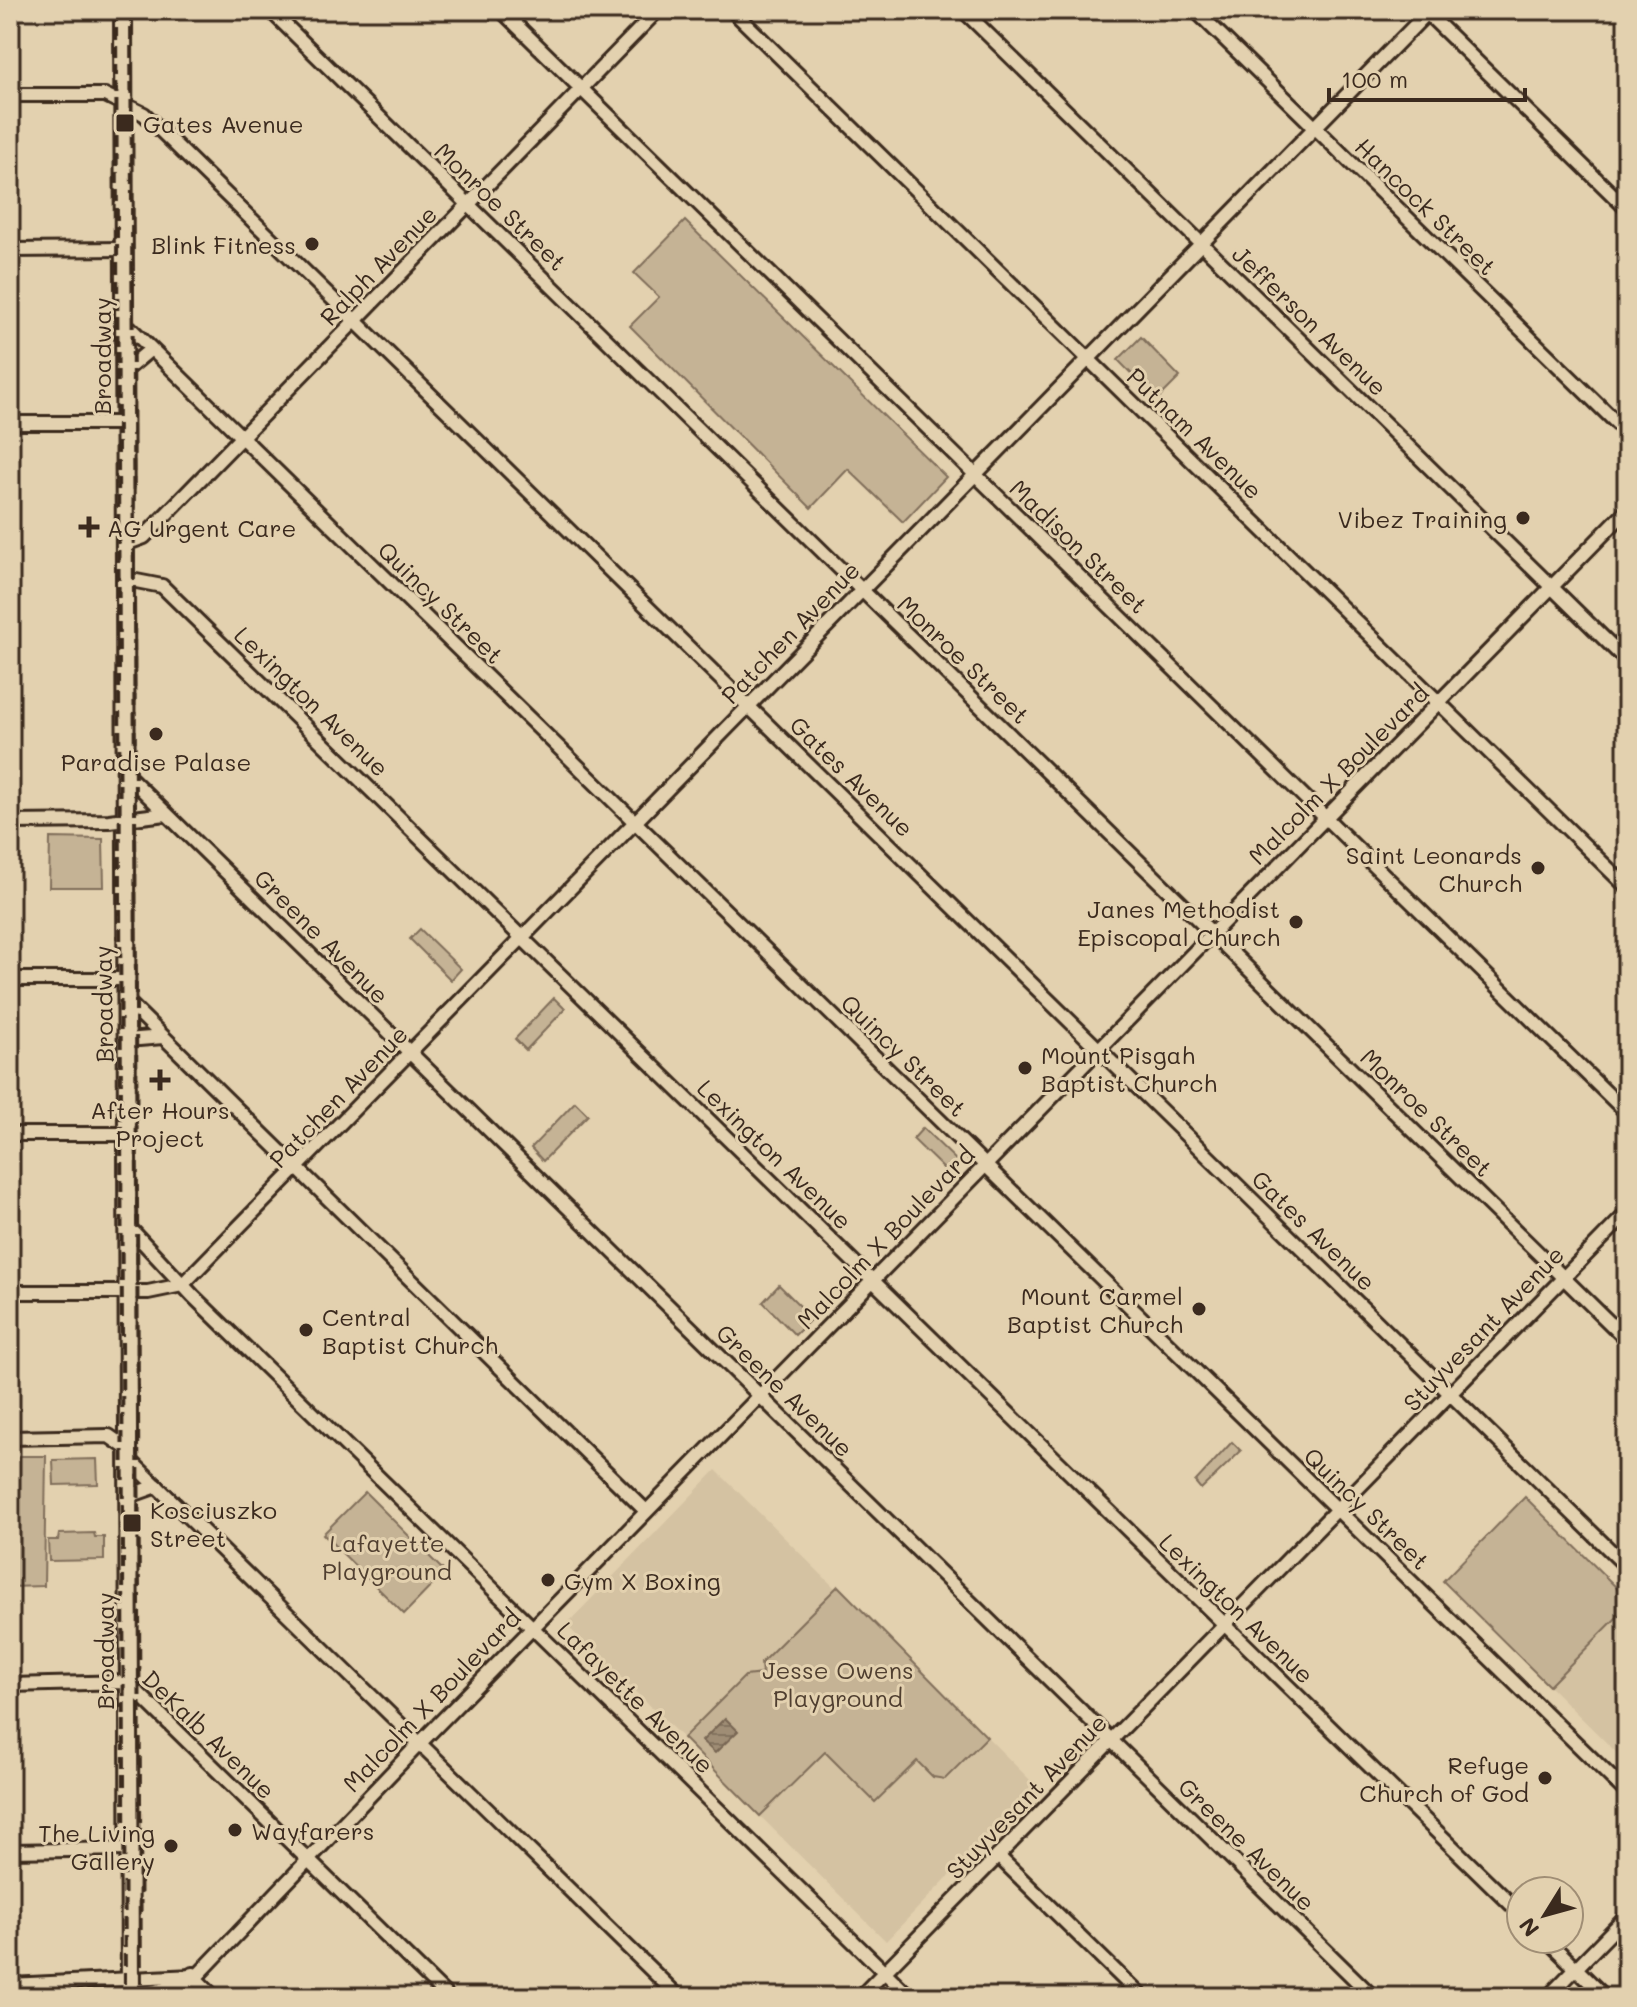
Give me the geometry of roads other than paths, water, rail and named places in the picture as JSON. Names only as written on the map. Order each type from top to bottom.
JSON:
[{"type":"main road","name":"Broadway","points":[[123,10],[130,1991]]},
{"type":"main road","points":[[130,1991],[162,1993],[193,1976]]},
{"type":"street","name":"Monroe Street","points":[[270,10],[1627,1340]]},
{"type":"street","name":"Madison Street","points":[[501,10],[1627,1113]]},
{"type":"street","name":"Ralph Avenue","points":[[125,544],[144,537],[658,10]]},
{"type":"street","name":"Putnam Avenue","points":[[732,10],[1627,887]]},
{"type":"street","name":"Jefferson Avenue","points":[[963,10],[1627,661]]},
{"type":"street","name":"Hancock Street","points":[[1195,10],[1627,433]]},
{"type":"street","name":"Patchen Avenue","points":[[182,1285],[1427,11]]},
{"type":"street","points":[[1427,11],[1627,209]]},
{"type":"street","name":"Gates Avenue","points":[[10,95],[105,95],[144,114],[1627,1567]]},
{"type":"street","points":[[10,250],[124,249]]},
{"type":"street","name":"Quincy Street","points":[[125,323],[1627,1793]]},
{"type":"street","points":[[126,370],[151,349]]},
{"type":"street","points":[[10,423],[125,423]]},
{"type":"street","name":"Malcolm X Boulevard","points":[[177,1997],[193,1976],[646,1511],[1627,510]]},
{"type":"street","name":"Lexington Avenue","points":[[126,579],[162,586],[1505,1899]]},
{"type":"street","name":"Greene Avenue","points":[[126,774],[1373,1997]]},
{"type":"street","points":[[10,822],[126,819],[166,814]]},
{"type":"street","points":[[10,979],[126,979]]},
{"type":"street","points":[[127,1001],[646,1511]]},
{"type":"street","points":[[127,1040],[163,1037]]},
{"type":"street","points":[[10,1134],[129,1134]]},
{"type":"street","name":"Stuyvesant Avenue","points":[[860,1997],[1627,1213]]},
{"type":"street","name":"Lafayette Avenue","points":[[127,1225],[182,1285],[910,1997]]},
{"type":"street","points":[[10,1292],[164,1291],[182,1285]]},
{"type":"street","points":[[10,1438],[109,1436],[679,1997]]},
{"type":"street","points":[[129,1496],[157,1486]]},
{"type":"street","name":"DeKalb Avenue","points":[[10,1685],[127,1682],[448,1997]]},
{"type":"street","points":[[10,1851],[129,1849]]},
{"type":"street","points":[[998,1856],[1142,1997]]},
{"type":"street","points":[[1548,1997],[1627,1916]]},
{"type":"street","points":[[1563,1955],[1605,1997]]},
{"type":"street","points":[[193,1976],[214,1997]]},
{"type":"street","points":[[10,1985],[130,1991]]},
{"type":"railway","points":[[116,10],[125,1997]]},
{"type":"railway","points":[[131,10],[141,1997]]},
{"type":"place","name":"Gates Avenue","points":[[125,123]]},
{"type":"place","name":"Blink Fitness","points":[[312,244]]},
{"type":"place","name":"Vibez Training","points":[[1523,518]]},
{"type":"place","name":"AG Urgent Care","points":[[89,527]]},
{"type":"place","name":"Paradise Palase","points":[[156,734]]},
{"type":"place","name":"Saint Leonards Church","points":[[1538,868]]},
{"type":"place","name":"Janes Methodist Episcopal Church","points":[[1296,922]]},
{"type":"place","name":"Mount Pisgah Baptist Church","points":[[1025,1068]]},
{"type":"place","name":"After Hours Project","points":[[160,1080]]},
{"type":"place","name":"Mount Carmel Baptist Church","points":[[1199,1309]]},
{"type":"place","name":"Central Baptist Church","points":[[306,1330]]},
{"type":"place","name":"Kosciuszko Street","points":[[132,1523]]},
{"type":"place","name":"Gym X Boxing","points":[[548,1580]]},
{"type":"place","name":"Refuge Church of God","points":[[1545,1778]]},
{"type":"place","name":"Wayfarers","points":[[235,1830]]},
{"type":"place","name":"The Living Gallery","points":[[171,1846]]},
{"type":"park label","name":"Lafayette Playground","points":[[387,1556]]},
{"type":"park label","name":"Jesse Owens Playground","points":[[838,1683]]}]
